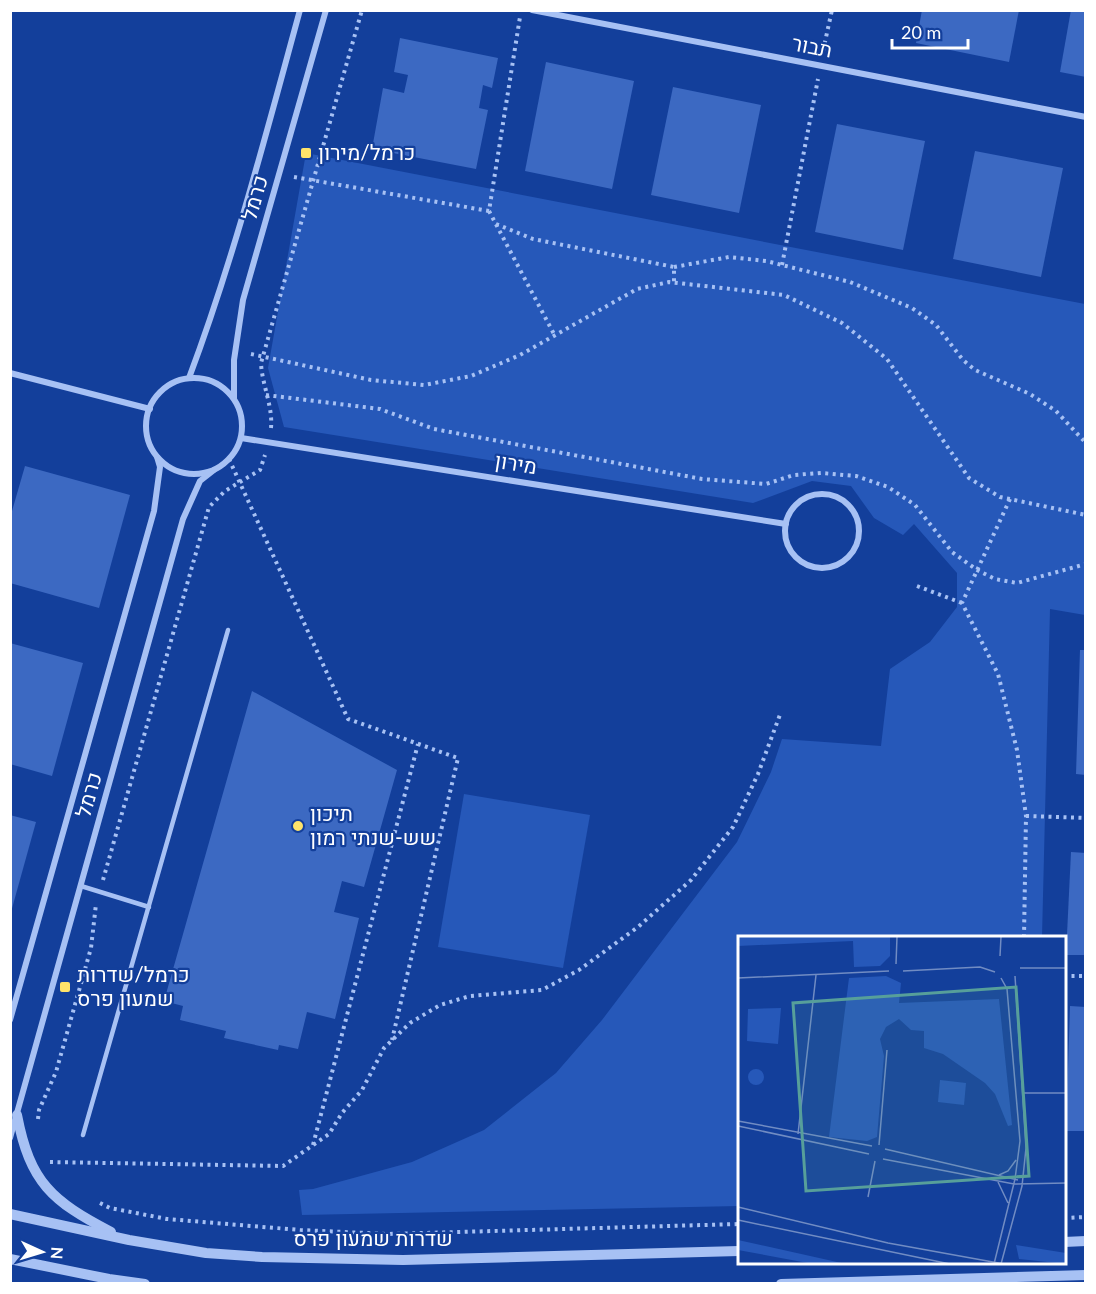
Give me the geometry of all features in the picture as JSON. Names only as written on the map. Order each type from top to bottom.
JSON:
[{"type":"street","name":"כרמל","points":[[189,378],[236,242],[300,10]]},
{"type":"street","name":"כרמל","points":[[234,398],[235,350],[243,300],[326,10]]},
{"type":"street","name":"תבור","points":[[532,10],[1086,117]]},
{"type":"street","points":[[10,373],[150,410]]},
{"type":"street","points":[[189,378],[212,381],[222,386],[234,398],[241,416],[241,438],[237,449],[229,459],[214,470],[196,475],[168,467],[157,457],[146,431],[147,417],[152,402],[162,390],[175,382],[189,378]]},
{"type":"street","name":"מירון","points":[[241,438],[786,524]]},
{"type":"street","name":"כרמל","points":[[10,1020],[154,511],[160,467],[157,457]]},
{"type":"street","name":"כרמל","points":[[10,1138],[183,519],[200,481],[214,470]]},
{"type":"street","points":[[820,494],[832,495],[844,501],[852,509],[858,519],[860,532],[852,554],[842,563],[831,568],[819,569],[796,558],[789,548],[786,524],[791,512],[803,500],[820,494]]},
{"type":"street","points":[[17,1115],[24,1149],[36,1174],[52,1194],[75,1213],[122,1238]]},
{"type":"street","name":"שדרות שמעון פרס","points":[[10,1214],[122,1238],[206,1252],[329,1260],[738,1251]]},
{"type":"street","points":[[1066,1242],[1086,1241]]},
{"type":"street","points":[[10,1259],[145,1284]]},
{"type":"street","points":[[781,1284],[1086,1275]]},
{"type":"lane","points":[[83,1135],[228,630]]},
{"type":"lane","points":[[81,886],[148,907]]},
{"type":"path","points":[[37,1129],[39,1110],[56,1072],[91,948],[96,905],[209,507],[225,492],[260,470],[270,442],[272,419],[261,371],[263,357],[362,10]]},
{"type":"path","points":[[521,10],[489,211],[555,336]]},
{"type":"path","points":[[782,265],[832,10]]},
{"type":"path","points":[[279,174],[489,211]]},
{"type":"path","points":[[496,224],[533,239],[674,267],[729,256],[782,265],[850,282],[912,308],[936,325],[963,360],[975,370],[1030,394],[1056,411],[1086,443]]},
{"type":"path","points":[[674,267],[674,282]]},
{"type":"path","points":[[235,350],[371,380],[424,385],[471,376],[520,355],[637,289],[674,282],[784,295],[842,323],[887,359],[969,478],[1000,497],[1086,514]]},
{"type":"path","points":[[266,394],[380,409],[434,429],[702,479],[766,484],[794,475],[821,473],[856,476],[888,487],[915,505],[952,552],[976,570],[995,579],[1017,583],[1086,564]]},
{"type":"path","points":[[229,459],[348,719],[458,758],[392,1041]]},
{"type":"path","points":[[962,603],[1010,499]]},
{"type":"path","points":[[917,586],[962,603],[998,675],[1017,750],[1026,816],[1024,936]]},
{"type":"path","points":[[50,1162],[283,1166],[329,1134],[342,1113],[362,1090],[384,1048],[410,1023],[440,1005],[470,996],[542,990],[579,970],[638,927],[691,880],[733,827],[758,774],[780,712]]},
{"type":"path","points":[[313,1145],[418,744]]},
{"type":"path","points":[[1026,816],[1086,818]]},
{"type":"path","points":[[1066,976],[1086,976]]},
{"type":"path","points":[[45,1153],[54,1168]]},
{"type":"path","points":[[95,1201],[110,1208],[167,1219],[300,1230],[388,1234],[738,1224]]},
{"type":"path","points":[[1066,1218],[1086,1217]]},
{"type":"shaded area","points":[[306,153],[1085,304],[1085,615],[1050,609],[1042,936],[738,936],[738,1206],[302,1215],[299,1190],[313,1189],[412,1162],[484,1130],[556,1073],[602,1020],[737,842],[771,772],[782,739],[881,746],[890,669],[930,642],[957,607],[957,573],[914,524],[903,535],[874,518],[851,486],[812,481],[753,503],[284,427],[268,368]]},
{"type":"shaded area","points":[[464,794],[590,815],[563,968],[438,947]]},
{"type":"building","points":[[922,10],[1019,10],[1009,62],[916,43]]},
{"type":"building","points":[[1071,10],[1086,10],[1086,77],[1060,72]]},
{"type":"building","points":[[400,38],[498,58],[492,88],[483,85],[479,108],[488,110],[476,169],[372,149],[383,88],[404,93],[408,75],[394,72]]},
{"type":"building","points":[[546,62],[634,81],[612,189],[525,171]]},
{"type":"building","points":[[673,87],[761,105],[739,213],[651,195]]},
{"type":"building","points":[[837,124],[925,141],[903,250],[815,232]]},
{"type":"building","points":[[975,151],[1063,168],[1041,277],[953,259]]},
{"type":"building","points":[[25,466],[130,495],[99,608],[10,583],[10,518]]},
{"type":"building","points":[[10,643],[83,663],[52,776],[10,764]]},
{"type":"building","points":[[1080,650],[1086,650],[1086,775],[1076,774]]},
{"type":"building","name":"תיכון שש-שנתי רמון","points":[[252,691],[397,770],[364,887],[342,881],[334,912],[359,918],[335,1019],[307,1012],[298,1049],[279,1045],[278,1050],[224,1038],[226,1031],[180,1020],[183,1006],[164,1001]]},
{"type":"building","points":[[10,815],[36,822],[11,912],[10,912]]},
{"type":"building","points":[[1071,852],[1086,853],[1086,955],[1066,955]]},
{"type":"building","points":[[1070,1006],[1086,1007],[1086,1131],[1066,1131]]},
{"type":"place","name":"כרמל/מירון","points":[[306,153]]},
{"type":"place","name":"תיכון שש-שנתי רמון","points":[[298,826]]},
{"type":"place","name":"כרמל/שדרות שמעון פרס","points":[[65,987]]}]
